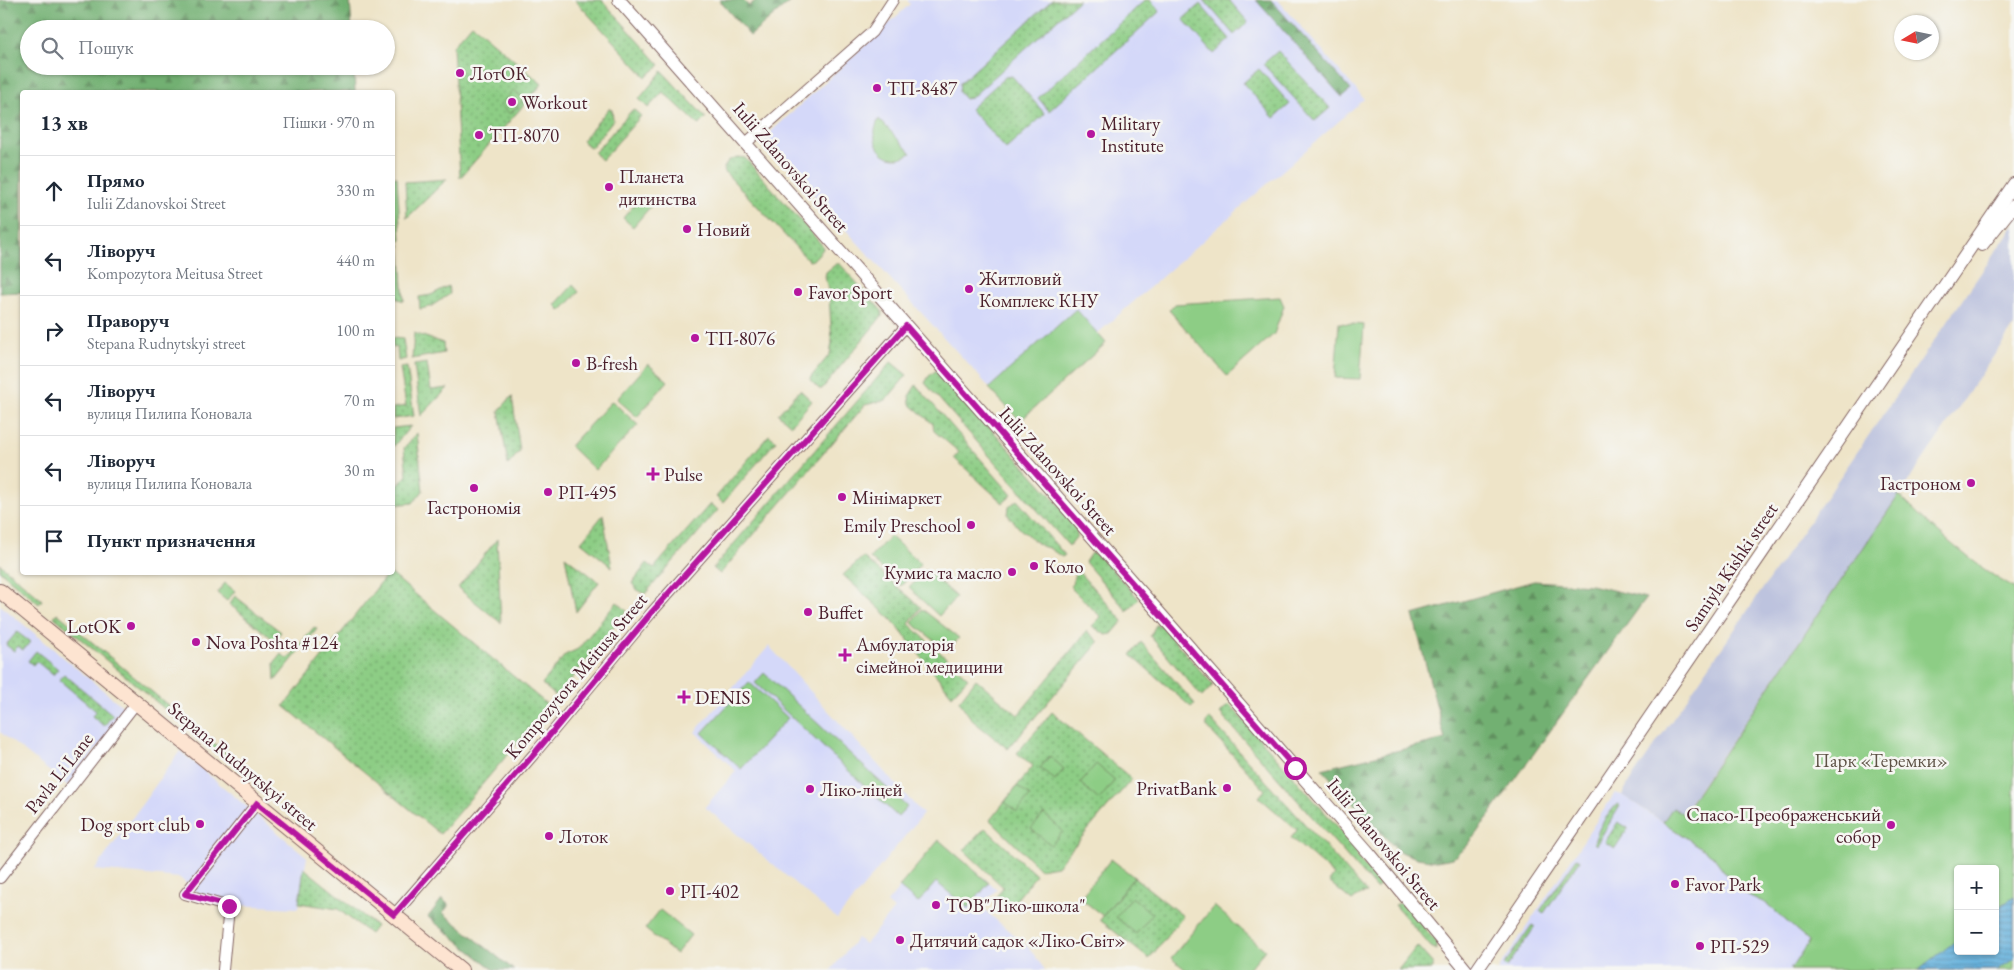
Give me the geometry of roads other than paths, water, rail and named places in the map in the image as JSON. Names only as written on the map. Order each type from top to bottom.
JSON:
[{"type":"main road","name":"Stepana Rudnytskyi street","points":[[0,591],[461,970]]},
{"type":"street","name":"Iulii Zdanovskoi Street","points":[[619,0],[1370,854],[1466,970]]},
{"type":"street","points":[[746,143],[872,32],[893,0]]},
{"type":"street","name":"Samiyla Kishki street","points":[[1477,970],[2014,184]]},
{"type":"street","points":[[1941,293],[2014,205]]},
{"type":"street","name":"Kompozytora Meitusa Street","points":[[394,915],[534,754],[652,612],[906,326]]},
{"type":"street","name":"Pavla Li Lane","points":[[0,878],[137,702]]},
{"type":"street","points":[[223,970],[229,906],[185,894],[257,803]]},
{"type":"water","points":[[2014,897],[2014,959],[1997,970],[1919,970],[1954,942],[1954,955],[1999,955],[1999,907]]},
{"type":"place","name":"ЛотОК","points":[[460,73]]},
{"type":"place","name":"ТП-8487","points":[[877,88]]},
{"type":"place","name":"Workout","points":[[512,102]]},
{"type":"place","name":"Military Institute","points":[[1091,134]]},
{"type":"place","name":"ТП-8070","points":[[479,135]]},
{"type":"place","name":"Планета дитинства","points":[[609,187]]},
{"type":"place","name":"Новий","points":[[687,229]]},
{"type":"place","name":"Житловий Комплекс КНУ","points":[[969,289]]},
{"type":"place","name":"Favor Sport","points":[[798,292]]},
{"type":"place","name":"ТП-8076","points":[[695,338]]},
{"type":"place","name":"B-fresh","points":[[576,363]]},
{"type":"place","name":"Pulse","points":[[653,474]]},
{"type":"place","name":"Гастроном","points":[[1971,483]]},
{"type":"place","name":"Гастрономія","points":[[474,488]]},
{"type":"place","name":"РП-495","points":[[548,492]]},
{"type":"place","name":"Мінімаркет","points":[[842,497]]},
{"type":"place","name":"Emily Preschool","points":[[971,525]]},
{"type":"place","name":"Коло","points":[[1034,566]]},
{"type":"place","name":"Кумис та масло","points":[[1012,572]]},
{"type":"place","name":"Buffet","points":[[808,612]]},
{"type":"place","name":"LotOK","points":[[131,626]]},
{"type":"place","name":"Nova Poshta #124","points":[[196,642]]},
{"type":"place","name":"Амбулаторія сімейної медицини","points":[[845,655]]},
{"type":"place","name":"DENIS","points":[[684,697]]},
{"type":"place","name":"PrivatBank","points":[[1227,788]]},
{"type":"place","name":"Ліко-ліцей","points":[[810,789]]},
{"type":"place","name":"Dog sport club","points":[[200,824]]},
{"type":"place","name":"Спасо-Преображенський собор","points":[[1891,825]]},
{"type":"place","name":"Лоток","points":[[549,836]]},
{"type":"place","name":"Favor Park","points":[[1675,884]]},
{"type":"place","name":"РП-402","points":[[670,891]]},
{"type":"place","name":"ТОВ\"Ліко-школа\"","points":[[936,905]]},
{"type":"place","name":"Дитячий садок «Ліко-Світ»","points":[[900,940]]},
{"type":"place","name":"РП-529","points":[[1700,946]]},
{"type":"park label","name":"Парк «Теремки»","points":[[1881,760]]}]
